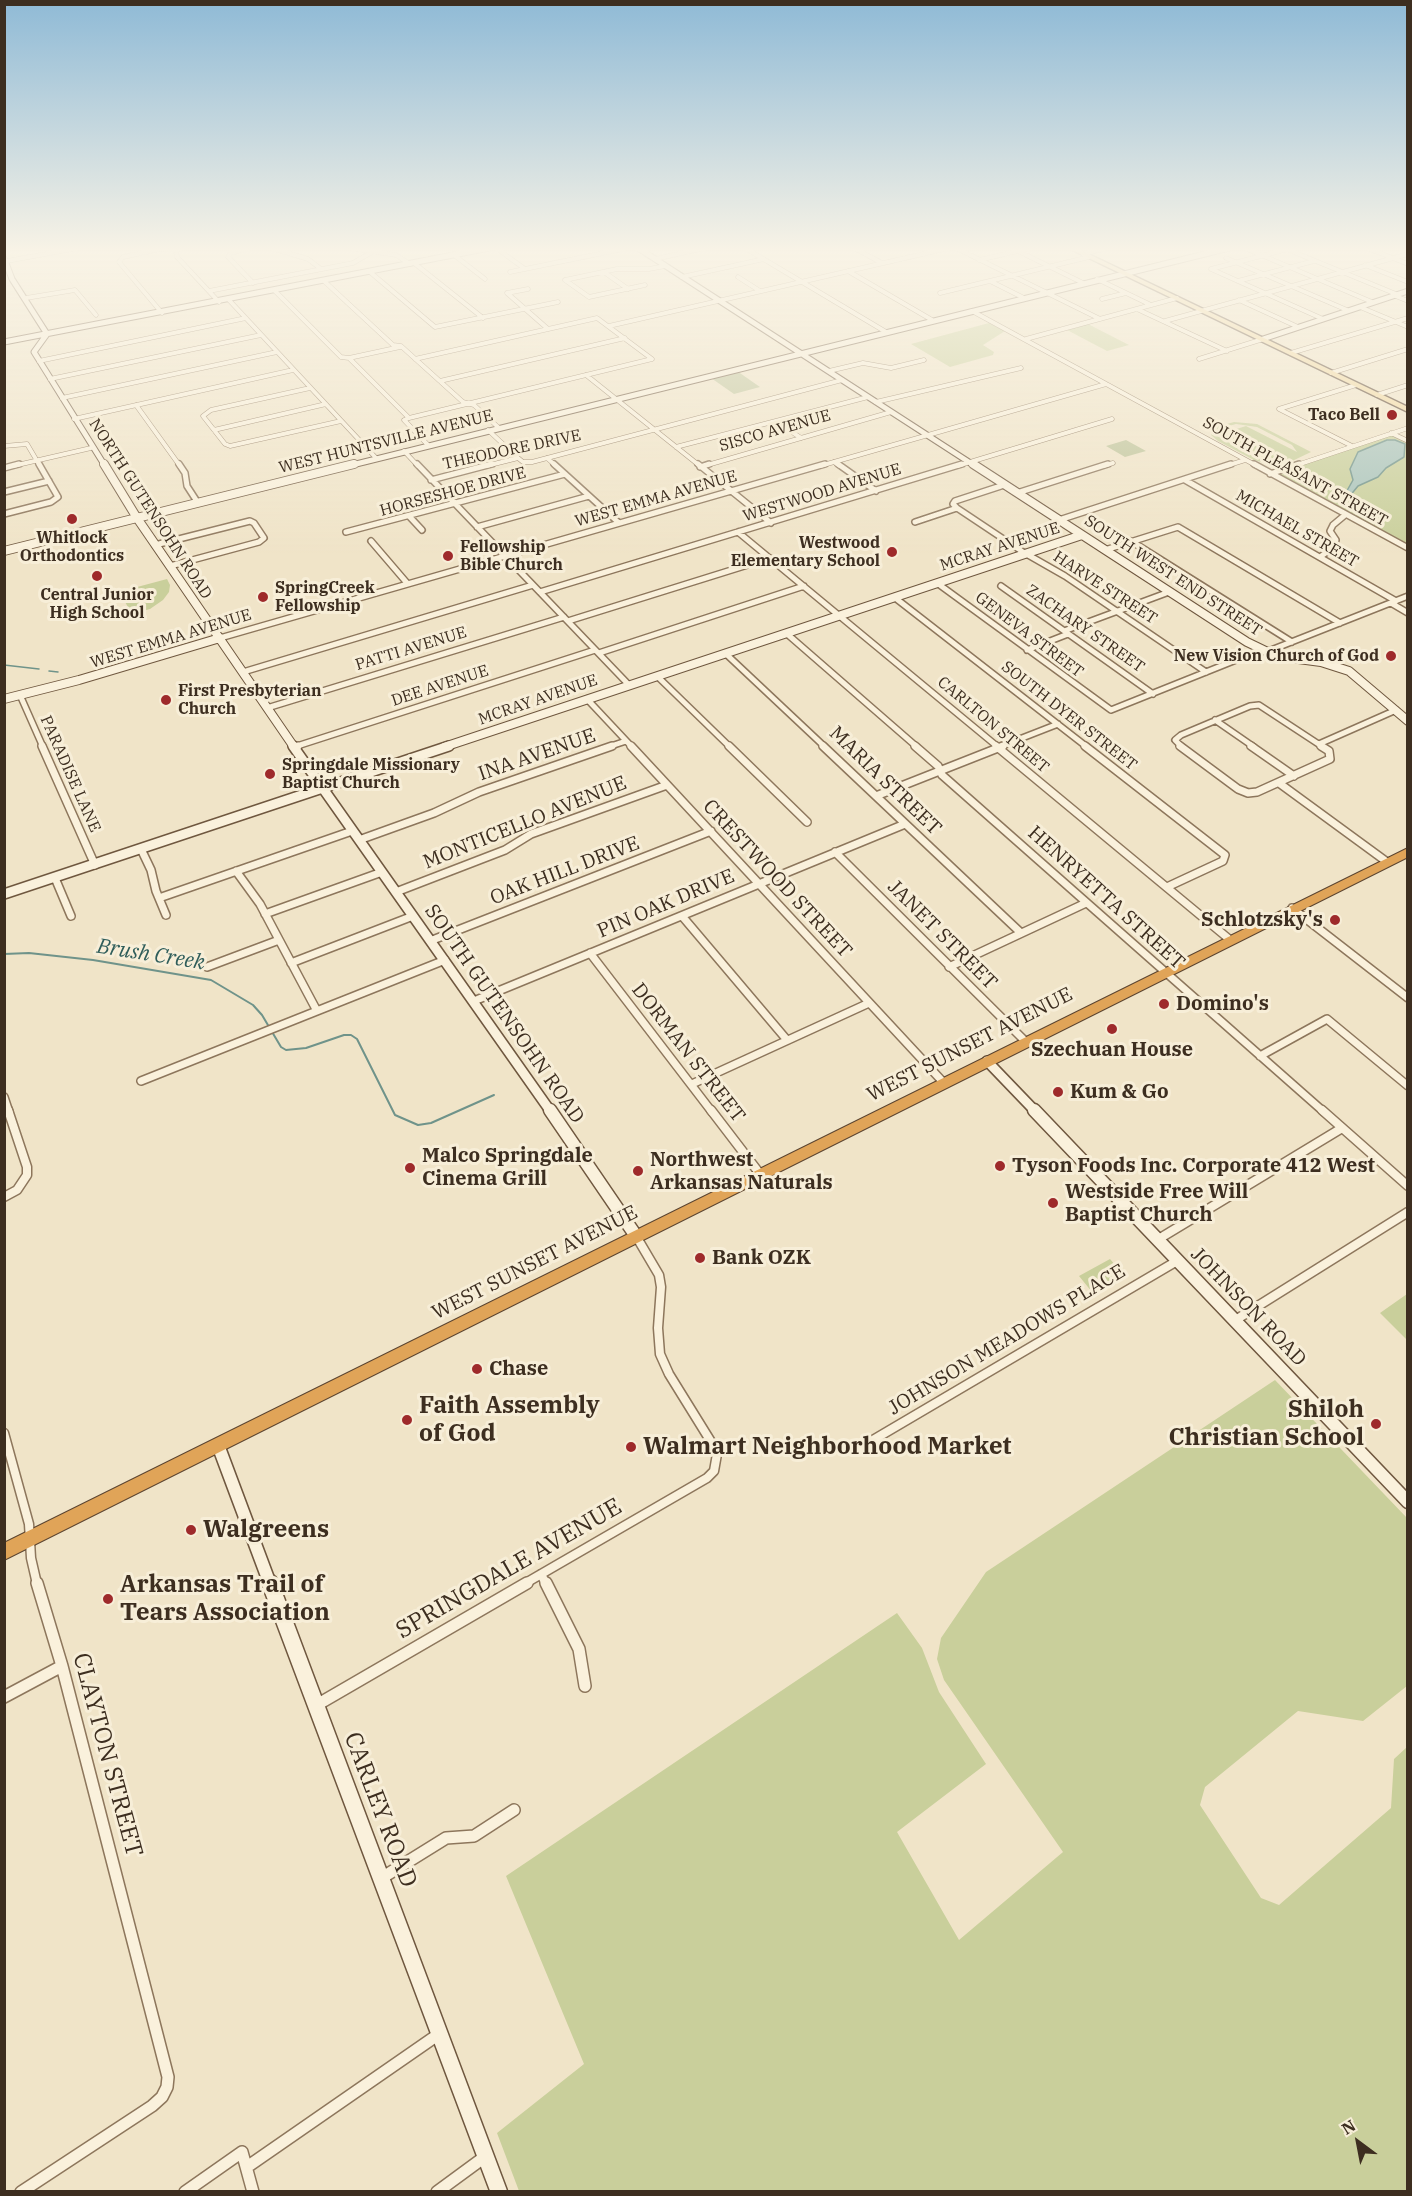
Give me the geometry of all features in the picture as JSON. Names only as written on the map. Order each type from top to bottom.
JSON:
[{"type":"highway","name":"WEST SUNSET AVENUE","points":[[4,1552],[1407,852]]},
{"type":"main road","points":[[1286,350],[1407,410]]},
{"type":"street","name":"NORTH GUTENSOHN ROAD","points":[[35,350],[92,448],[137,518],[220,638]]},
{"type":"street","points":[[39,361],[90,350]]},
{"type":"street","points":[[50,379],[187,350]]},
{"type":"street","points":[[334,350],[341,357],[349,358],[382,350]]},
{"type":"street","points":[[406,350],[467,404],[474,405],[499,428]]},
{"type":"street","points":[[415,359],[453,350]]},
{"type":"street","points":[[440,381],[571,350]]},
{"type":"street","points":[[428,445],[404,421],[652,359],[641,350]]},
{"type":"street","name":"SOUTH WEST END STREET","points":[[796,350],[1263,651],[1342,668],[1362,680],[1407,721]]},
{"type":"street","name":"WEST HUNTSVILLE AVENUE","points":[[4,551],[810,350]]},
{"type":"street","name":"SOUTH PLEASANT STREET","points":[[1046,350],[1407,548]]},
{"type":"street","points":[[1291,353],[1300,350]]},
{"type":"street","points":[[1331,373],[1405,350]]},
{"type":"street","points":[[1199,359],[1227,351]]},
{"type":"street","points":[[62,398],[277,352],[376,458]]},
{"type":"street","points":[[349,358],[409,418]]},
{"type":"street","points":[[829,371],[860,363],[891,368],[924,360]]},
{"type":"street","points":[[876,402],[1021,368]]},
{"type":"street","points":[[75,419],[293,370]]},
{"type":"street","points":[[586,375],[771,523]]},
{"type":"street","name":"THEODORE DRIVE","points":[[431,480],[518,458],[526,462],[547,458],[842,380]]},
{"type":"street","name":"WEST EMMA AVENUE","points":[[4,699],[1106,384]]},
{"type":"street","points":[[1353,446],[1279,409],[1356,385]]},
{"type":"street","points":[[1377,395],[1407,385]]},
{"type":"street","points":[[310,388],[205,413],[203,416],[225,444],[237,446],[341,421]]},
{"type":"street","points":[[676,447],[868,397]]},
{"type":"street","points":[[214,430],[326,404]]},
{"type":"street","points":[[136,405],[184,473],[189,490],[198,503]]},
{"type":"street","name":"SISCO AVENUE","points":[[700,467],[891,412]]},
{"type":"street","name":"WESTWOOD AVENUE","points":[[540,592],[1112,419]]},
{"type":"street","points":[[777,422],[801,438]]},
{"type":"street","points":[[1270,474],[1407,428]]},
{"type":"street","points":[[488,430],[518,458]]},
{"type":"street","points":[[1391,433],[1407,441]]},
{"type":"street","points":[[4,446],[24,443],[28,445],[58,499],[4,514]]},
{"type":"street","points":[[4,468],[92,448]]},
{"type":"street","points":[[404,452],[629,685]]},
{"type":"street","points":[[547,458],[619,523]]},
{"type":"street","points":[[1059,520],[1245,460]]},
{"type":"street","points":[[834,462],[876,491]]},
{"type":"street","points":[[1017,493],[1113,463]]},
{"type":"street","name":"HORSESHOE DRIVE","points":[[346,532],[565,474]]},
{"type":"street","name":"MICHAEL STREET","points":[[1185,480],[1320,557],[1407,613]]},
{"type":"street","points":[[4,492],[49,481]]},
{"type":"street","points":[[915,522],[957,508],[953,504],[955,501],[1004,485]]},
{"type":"street","points":[[477,527],[590,496]]},
{"type":"street","name":"HARVE STREET","points":[[957,508],[1026,554],[1065,576],[1206,672]]},
{"type":"street","points":[[1320,557],[1334,547],[1336,540],[1330,531],[1333,525],[1345,515]]},
{"type":"street","points":[[409,516],[422,530]]},
{"type":"street","points":[[155,545],[250,521],[254,523],[264,538],[259,542],[170,566]]},
{"type":"street","points":[[1105,550],[1178,527],[1340,623]]},
{"type":"street","name":"CARLTON STREET","points":[[738,532],[1229,939]]},
{"type":"street","name":"MCRAY AVENUE","points":[[4,894],[1082,535]]},
{"type":"street","points":[[371,542],[406,583]]},
{"type":"street","points":[[1131,542],[1292,642]]},
{"type":"street","name":"PATTI AVENUE","points":[[267,708],[770,558]]},
{"type":"street","name":"GENEVA STREET","points":[[937,583],[1105,708],[1113,710],[1153,694]]},
{"type":"street","points":[[243,672],[533,585]]},
{"type":"street","name":"DEE AVENUE","points":[[294,747],[804,586]]},
{"type":"street","name":"ZACHARY STREET","points":[[1001,586],[1153,694]]},
{"type":"street","points":[[1027,650],[1117,611],[1169,592]]},
{"type":"street","points":[[1153,694],[1407,596]]},
{"type":"street","name":"SOUTH DYER STREET","points":[[894,597],[1223,852],[1226,857],[1223,861],[1167,887]]},
{"type":"street","name":"HENRYETTA STREET","points":[[786,633],[1086,903],[1407,1186]]},
{"type":"street","name":"SOUTH GUTENSOHN ROAD","points":[[220,638],[358,840],[474,1001],[653,1264],[661,1287],[658,1334],[664,1363],[713,1445],[717,1454],[716,1463]]},
{"type":"street","points":[[1281,646],[1279,651],[1288,658]]},
{"type":"street","name":"MARIA STREET","points":[[725,653],[1021,933]]},
{"type":"street","points":[[657,676],[807,822]]},
{"type":"street","name":"PARADISE LANE","points":[[20,695],[95,864]]},
{"type":"street","name":"CRESTWOOD STREET","points":[[587,699],[943,1082]]},
{"type":"street","points":[[1259,705],[1331,753],[1330,759],[1257,792],[1242,792],[1177,743],[1177,737],[1215,720],[1250,706],[1259,705]]},
{"type":"street","points":[[1319,744],[1396,710]]},
{"type":"street","points":[[1215,720],[1294,776]]},
{"type":"street","points":[[876,795],[1058,724]]},
{"type":"street","name":"INA AVENUE","points":[[358,840],[440,811],[479,792],[626,741]]},
{"type":"street","points":[[1278,783],[1387,862]]},
{"type":"street","name":"MONTICELLO AVENUE","points":[[396,892],[505,850],[531,834],[667,784]]},
{"type":"street","name":"PIN OAK DRIVE","points":[[474,1001],[904,824]]},
{"type":"street","points":[[159,898],[352,831]]},
{"type":"street","name":"OAK HILL DRIVE","points":[[430,941],[711,831]]},
{"type":"street","points":[[141,849],[151,870],[166,915]]},
{"type":"street","name":"JANET STREET","points":[[836,852],[1025,1041]]},
{"type":"street","points":[[236,871],[265,914],[317,1011]]},
{"type":"street","points":[[265,914],[382,872]]},
{"type":"street","points":[[55,878],[70,916]]},
{"type":"street","points":[[950,967],[1086,903]]},
{"type":"street","points":[[1292,908],[1407,998]]},
{"type":"street","points":[[291,963],[413,916]]},
{"type":"street","points":[[682,916],[788,1040]]},
{"type":"street","points":[[207,967],[279,940]]},
{"type":"street","name":"DORMAN STREET","points":[[590,953],[760,1174]]},
{"type":"street","points":[[141,1081],[445,960]]},
{"type":"street","points":[[692,1084],[869,1003]]},
{"type":"street","points":[[1260,1056],[1327,1019],[1407,1086]]},
{"type":"street","name":"JOHNSON ROAD","points":[[987,1061],[1407,1502]]},
{"type":"street","points":[[4,1097],[27,1167],[27,1175],[17,1190],[4,1197]]},
{"type":"street","points":[[1157,1240],[1342,1128]]},
{"type":"street","points":[[1234,1321],[1407,1212]]},
{"type":"street","name":"JOHNSON MEADOWS PLACE","points":[[856,1450],[1177,1261]]},
{"type":"street","name":"CLAYTON STREET","points":[[4,1433],[29,1524],[31,1557],[42,1605],[62,1666],[167,2068],[167,2087],[152,2106],[21,2192]]},
{"type":"street","name":"CARLEY ROAD","points":[[218,1445],[500,2192]]},
{"type":"street","name":"SPRINGDALE AVENUE","points":[[315,1706],[707,1478],[714,1471],[716,1463]]},
{"type":"street","points":[[541,1574],[579,1649],[585,1686]]},
{"type":"street","points":[[4,1697],[62,1666]]},
{"type":"street","points":[[380,1879],[446,1838],[474,1836],[514,1810]]},
{"type":"street","points":[[247,2167],[439,2034]]},
{"type":"street","points":[[186,2192],[242,2152],[254,2192]]},
{"type":"street","points":[[437,2192],[486,2156]]},
{"type":"green space","points":[[922,350],[994,352],[993,355],[950,367]]},
{"type":"green space","points":[[737,371],[760,387],[734,394],[711,378]]},
{"type":"green space","points":[[1234,422],[1257,424],[1311,452],[1288,463],[1268,464],[1254,460],[1218,441],[1211,435],[1216,427]],"holes":[[[1236,424],[1257,427],[1292,445],[1297,452],[1246,426],[1221,434],[1270,461],[1257,458],[1217,436],[1221,428]]]},
{"type":"green space","points":[[1391,433],[1407,441],[1407,548],[1270,474]]},
{"type":"green space","points":[[1126,440],[1146,451],[1125,457],[1106,446]]},
{"type":"green space","points":[[167,579],[170,585],[169,592],[163,600],[150,609],[132,614],[121,595],[126,590]]},
{"type":"green space","points":[[1110,1259],[1123,1274],[1092,1292],[1079,1276]]},
{"type":"green space","points":[[1407,1294],[1407,1340],[1380,1313]]},
{"type":"green space","points":[[1275,1380],[1407,1518],[1407,1686],[1363,1721],[1298,1711],[1205,1787],[1200,1805],[1261,1898],[1279,1905],[1391,1808],[1394,1759],[1407,1747],[1407,2191],[519,2191],[497,2133],[584,2064],[506,1876],[897,1613],[922,1648],[939,1692],[986,1764],[897,1832],[959,1940],[1063,1852],[944,1680],[937,1659],[941,1638],[986,1572]]},
{"type":"water","points":[[1387,440],[1405,444],[1404,457],[1386,468],[1378,477],[1358,486],[1349,497],[1344,496],[1353,480],[1350,469],[1358,452]]},
{"type":"waterway","points":[[4,665],[39,669]]},
{"type":"waterway","points":[[49,671],[58,672]]},
{"type":"waterway","name":"Brush Creek","points":[[4,954],[29,953],[93,960],[211,980],[253,1005],[262,1015],[281,1047],[286,1050],[306,1048],[344,1035],[351,1035],[357,1039],[395,1115],[418,1125],[431,1123],[494,1095]]},
{"type":"place","name":"Taco Bell","points":[[1392,415]]},
{"type":"place","name":"Whitlock Orthodontics","points":[[72,519]]},
{"type":"place","name":"Westwood Elementary School","points":[[892,552]]},
{"type":"place","name":"Fellowship Bible Church","points":[[448,556]]},
{"type":"place","name":"Central Junior High School","points":[[97,576]]},
{"type":"place","name":"SpringCreek Fellowship","points":[[263,597]]},
{"type":"place","name":"New Vision Church of God","points":[[1391,656]]},
{"type":"place","name":"First Presbyterian Church","points":[[166,700]]},
{"type":"place","name":"Springdale Missionary Baptist Church","points":[[270,774]]},
{"type":"place","name":"Schlotzsky's","points":[[1335,920]]},
{"type":"place","name":"Domino's","points":[[1164,1004]]},
{"type":"place","name":"Szechuan House","points":[[1112,1029]]},
{"type":"place","name":"Kum & Go","points":[[1058,1092]]},
{"type":"place","name":"Tyson Foods Inc. Corporate 412 West","points":[[1000,1166]]},
{"type":"place","name":"Malco Springdale Cinema Grill","points":[[410,1168]]},
{"type":"place","name":"Northwest Arkansas Naturals","points":[[638,1171]]},
{"type":"place","name":"Westside Free Will Baptist Church","points":[[1053,1203]]},
{"type":"place","name":"Bank OZK","points":[[700,1258]]},
{"type":"place","name":"Chase","points":[[477,1369]]},
{"type":"place","name":"Faith Assembly of God","points":[[407,1420]]},
{"type":"place","name":"Shiloh Christian School","points":[[1376,1424]]},
{"type":"place","name":"Walmart Neighborhood Market","points":[[631,1447]]},
{"type":"place","name":"Walgreens","points":[[191,1530]]},
{"type":"place","name":"Arkansas Trail of Tears Association","points":[[108,1599]]}]
